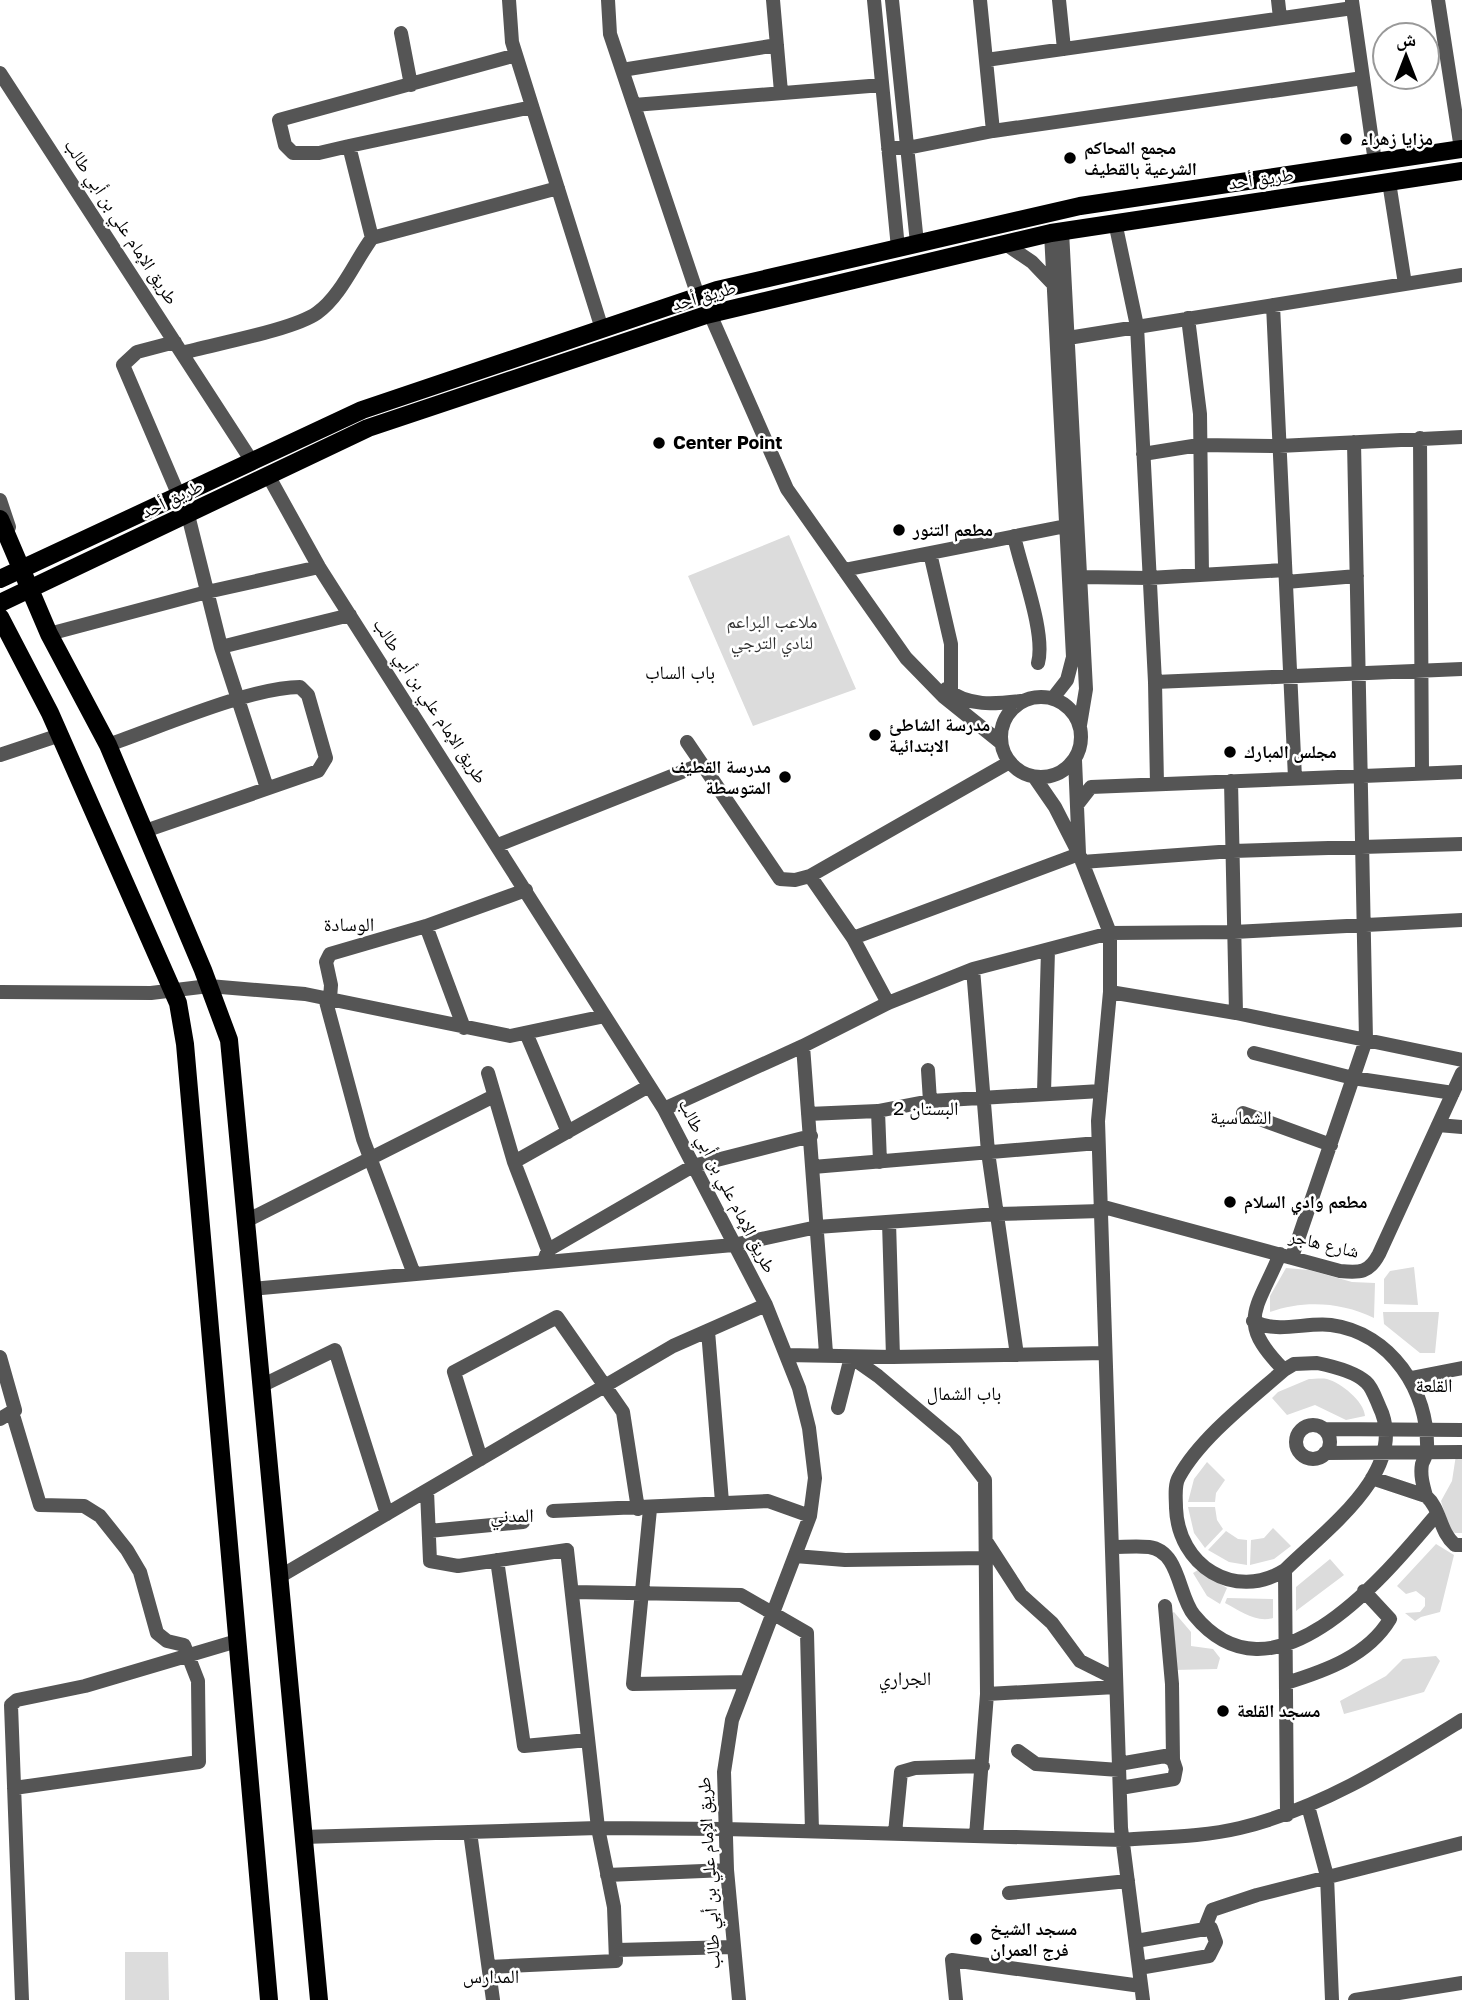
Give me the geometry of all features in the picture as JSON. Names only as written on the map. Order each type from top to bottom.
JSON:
[{"type":"main road","name":"طريق أحد","points":[[0,579],[362,410],[698,296],[1080,206],[1462,149]]},
{"type":"main road","name":"طريق أحد","points":[[0,603],[368,428],[710,314],[1057,232],[1462,171]]},
{"type":"main road","points":[[0,519],[49,634],[108,745],[229,1040],[319,2000]]},
{"type":"main road","points":[[0,617],[60,735],[173,992],[185,1044],[269,2000]]},
{"type":"street","points":[[509,0],[516,55],[602,329]]},
{"type":"street","points":[[608,0],[610,34],[698,296]]},
{"type":"street","points":[[773,0],[781,92]]},
{"type":"street","points":[[874,0],[898,248]]},
{"type":"street","points":[[892,0],[917,243]]},
{"type":"street","points":[[980,0],[993,131]]},
{"type":"street","points":[[1059,0],[1064,49]]},
{"type":"street","points":[[1278,0],[1280,18]]},
{"type":"street","points":[[1438,0],[1462,149]]},
{"type":"street","points":[[986,60],[1280,18],[1353,4],[1375,162]]},
{"type":"street","points":[[401,33],[411,85]]},
{"type":"street","points":[[622,70],[777,45]]},
{"type":"street","points":[[516,55],[279,120],[285,145],[293,153],[319,153],[532,107]]},
{"type":"street","name":"طريق الإمام علي بن أبي طالب","points":[[0,74],[253,463]]},
{"type":"street","points":[[888,148],[907,148],[993,131],[1363,78]]},
{"type":"street","points":[[634,104],[882,85]]},
{"type":"street","points":[[349,146],[372,238]]},
{"type":"street","points":[[1389,182],[1405,284]]},
{"type":"street","points":[[182,493],[176,489],[123,365],[137,352],[178,347],[293,323],[318,313],[338,290],[372,238],[558,188]]},
{"type":"street","points":[[1115,222],[1137,326],[1155,682],[1157,784]]},
{"type":"street","points":[[1052,698],[1067,680],[1073,657],[1054,285],[1057,232]]},
{"type":"street","points":[[1057,232],[1068,338],[1086,689],[1080,725],[1080,748],[1075,760],[1081,858]]},
{"type":"street","points":[[1003,243],[1032,262],[1054,285]]},
{"type":"street","points":[[1068,338],[1462,275]]},
{"type":"street","points":[[1273,305],[1294,778]]},
{"type":"street","points":[[710,314],[787,489],[906,658],[944,697],[1000,742]]},
{"type":"street","points":[[1188,318],[1200,414],[1202,575]]},
{"type":"street","points":[[1143,454],[1199,445],[1279,446],[1462,437]]},
{"type":"street","points":[[1420,438],[1422,773]]},
{"type":"street","points":[[1283,1370],[1258,1343],[1252,1321],[1286,1256],[1331,1145],[1366,1040],[1354,442]]},
{"type":"street","name":"طريق الإمام علي بن أبي طالب","points":[[269,477],[319,566],[664,1109],[765,1305],[799,1388],[809,1428],[815,1478],[810,1516],[732,1720],[723,1772],[724,1829],[739,2000]]},
{"type":"street","points":[[0,500],[22,568]]},
{"type":"street","points":[[188,515],[221,647],[267,788]]},
{"type":"street","points":[[844,570],[1066,526]]},
{"type":"street","points":[[1014,536],[1036,621],[1041,651],[1038,663]]},
{"type":"street","points":[[930,553],[951,644],[951,693]]},
{"type":"street","points":[[49,634],[207,592],[319,566]]},
{"type":"street","points":[[1081,577],[1357,576]]},
{"type":"street","points":[[221,647],[351,615]]},
{"type":"street","points":[[906,658],[957,698],[989,705],[1038,696],[1052,698],[1069,708],[1080,725]]},
{"type":"street","points":[[1155,682],[1462,668]]},
{"type":"street","points":[[108,745],[239,700],[290,687],[300,687],[308,695],[326,758],[318,771],[145,831]]},
{"type":"street","points":[[956,2000],[953,1960],[1142,1993],[1122,1840],[1098,1143],[1110,992],[1110,933],[1081,858],[1055,807],[1035,778],[1008,763],[1000,742],[1000,730],[1007,715],[1021,701]]},
{"type":"street","points":[[0,755],[60,735]]},
{"type":"street","points":[[687,742],[780,879],[795,880],[810,876],[1008,763]]},
{"type":"street","points":[[1035,778],[1057,775],[1075,760]]},
{"type":"street","points":[[498,845],[702,764]]},
{"type":"street","points":[[1077,805],[1091,787],[1462,772]]},
{"type":"street","points":[[1231,781],[1236,1013]]},
{"type":"street","points":[[853,938],[1081,858],[1462,844]]},
{"type":"street","points":[[810,876],[853,938],[888,1003]]},
{"type":"street","points":[[414,1274],[371,1159],[328,999],[327,957],[426,926],[526,890]]},
{"type":"street","points":[[664,1109],[803,1046],[888,1003],[973,969],[1110,933],[1234,932],[1462,920]]},
{"type":"street","points":[[426,926],[464,1028]]},
{"type":"street","points":[[1044,1093],[1048,950]]},
{"type":"street","points":[[973,969],[988,1152],[1017,1355]]},
{"type":"street","points":[[0,992],[173,992],[209,986],[328,999],[510,1036],[605,1016]]},
{"type":"street","points":[[1110,992],[1236,1013],[1462,1060]]},
{"type":"street","points":[[526,1033],[568,1132]]},
{"type":"street","points":[[803,1046],[826,1353]]},
{"type":"street","points":[[1254,1054],[1353,1078],[1453,1093]]},
{"type":"street","points":[[928,1070],[930,1101]]},
{"type":"street","points":[[488,1073],[514,1162],[546,1256],[693,1166],[811,1136]]},
{"type":"street","name":"شارع هاجر","points":[[252,1289],[414,1274],[546,1256],[733,1245],[817,1227],[1100,1209],[1340,1271],[1362,1273],[1373,1265],[1462,1073]]},
{"type":"street","points":[[514,1162],[649,1086]]},
{"type":"street","points":[[808,1114],[878,1111],[930,1101],[1101,1091]]},
{"type":"street","points":[[246,1221],[494,1096]]},
{"type":"street","points":[[878,1111],[880,1162]]},
{"type":"street","points":[[1242,1113],[1331,1145]]},
{"type":"street","points":[[1438,1125],[1462,1127]]},
{"type":"street","points":[[813,1167],[1098,1143]]},
{"type":"street","points":[[889,1222],[893,1357]]},
{"type":"street","points":[[279,1577],[673,1346],[765,1305]]},
{"type":"street","points":[[481,1459],[454,1372],[557,1317],[623,1412],[644,1509],[642,1595],[632,1684],[746,1682]]},
{"type":"street","points":[[1252,1321],[1264,1327],[1330,1325],[1358,1330],[1381,1344],[1411,1378],[1426,1430],[1427,1452],[1422,1464],[1422,1481],[1426,1496],[1446,1537],[1455,1545],[1462,1545]]},
{"type":"street","points":[[708,1331],[722,1502]]},
{"type":"street","points":[[261,1386],[335,1350],[387,1514]]},
{"type":"street","points":[[786,1355],[826,1353],[851,1357],[893,1357],[1105,1353]]},
{"type":"street","points":[[0,1357],[15,1410],[13,1415],[40,1505],[85,1506],[100,1516],[127,1550],[140,1572],[157,1633],[167,1641],[184,1645],[198,1681],[199,1762],[14,1788]]},
{"type":"street","points":[[838,1408],[851,1357]]},
{"type":"street","points":[[851,1357],[878,1376],[954,1441],[985,1480],[987,1694],[976,1836]]},
{"type":"street","points":[[1317,1363],[1334,1366],[1367,1383],[1383,1413],[1386,1430],[1385,1452],[1365,1491],[1285,1570],[1272,1578],[1230,1581],[1198,1564],[1186,1548],[1177,1527],[1177,1478],[1217,1429],[1283,1370],[1294,1364],[1317,1363]]},
{"type":"street","points":[[1411,1378],[1462,1368]]},
{"type":"street","points":[[0,1419],[15,1410]]},
{"type":"street","points":[[1325,1429],[1330,1443],[1320,1458],[1308,1459],[1299,1453],[1296,1436],[1305,1426],[1318,1425],[1325,1429],[1462,1430]]},
{"type":"street","points":[[1325,1453],[1462,1452]]},
{"type":"street","points":[[1372,1478],[1426,1496]]},
{"type":"street","points":[[427,1491],[430,1561],[458,1566],[567,1550],[598,1828],[614,1907],[617,1958],[611,1963],[489,1967]]},
{"type":"street","points":[[552,1511],[768,1502],[810,1516]]},
{"type":"street","points":[[1112,1547],[1151,1547],[1162,1552],[1170,1561],[1192,1613],[1206,1628],[1226,1640],[1243,1646],[1286,1647],[1314,1634],[1364,1591],[1404,1553],[1437,1514]]},
{"type":"street","points":[[429,1531],[523,1522]]},
{"type":"street","points":[[986,1541],[1021,1595],[1052,1623],[1080,1661],[1116,1683]]},
{"type":"street","points":[[795,1556],[845,1560],[986,1558]]},
{"type":"street","points":[[497,1560],[524,1746],[588,1740]]},
{"type":"street","points":[[1285,1570],[1287,1815]]},
{"type":"street","points":[[1286,1683],[1346,1661],[1384,1630],[1390,1619],[1364,1591]]},
{"type":"street","points":[[572,1592],[741,1595],[807,1633],[812,1831]]},
{"type":"street","points":[[1120,1788],[1174,1779],[1176,1769],[1173,1760],[1172,1684],[1165,1606]]},
{"type":"street","points":[[22,2000],[23,1963],[10,1712],[17,1700],[85,1686],[236,1641]]},
{"type":"street","points":[[987,1694],[1116,1683]]},
{"type":"street","points":[[303,1837],[598,1828],[1122,1840],[1237,1829],[1287,1815],[1364,1781],[1462,1720]]},
{"type":"street","points":[[1018,1751],[1036,1764],[1119,1767],[1165,1756],[1173,1760]]},
{"type":"street","points":[[895,1833],[901,1772],[915,1768],[983,1766]]},
{"type":"street","points":[[1308,1806],[1327,1877],[1332,2000]]},
{"type":"street","points":[[470,1832],[494,2000]]},
{"type":"street","points":[[1204,1930],[1212,1910],[1327,1877],[1462,1843]]},
{"type":"street","points":[[607,1875],[727,1870]]},
{"type":"street","points":[[1009,1893],[1128,1881]]},
{"type":"street","points":[[1136,1941],[1211,1928],[1216,1942],[1209,1956],[1139,1968]]},
{"type":"street","points":[[617,1950],[733,1947]]},
{"type":"street","points":[[1356,2000],[1462,1983]]},
{"type":"green space","name":"ملاعب البراعم لنادي الترجي","points":[[789,535],[856,689],[753,726],[688,576]]},
{"type":"green space","points":[[1414,1267],[1418,1305],[1384,1304],[1384,1279],[1390,1271]]},
{"type":"green space","points":[[1286,1268],[1309,1270],[1352,1282],[1375,1283],[1374,1318],[1349,1309],[1322,1304],[1270,1312],[1270,1296]]},
{"type":"green space","points":[[1383,1312],[1439,1312],[1435,1353],[1420,1353],[1384,1324]]},
{"type":"green space","points":[[1309,1379],[1327,1379],[1339,1384],[1361,1404],[1365,1416],[1346,1420],[1315,1405],[1287,1415],[1272,1398],[1278,1392]]},
{"type":"green space","points":[[1456,1455],[1462,1456],[1462,1533],[1455,1533],[1449,1528],[1441,1501],[1452,1481]]},
{"type":"green space","points":[[1207,1462],[1225,1480],[1216,1493],[1215,1502],[1188,1502],[1194,1479]]},
{"type":"green space","points":[[1188,1507],[1215,1507],[1217,1520],[1223,1529],[1205,1548],[1194,1533]]},
{"type":"green space","points":[[1273,1528],[1291,1546],[1274,1559],[1250,1565],[1251,1540],[1264,1538]]},
{"type":"green space","points":[[1226,1531],[1238,1539],[1247,1540],[1247,1565],[1229,1562],[1208,1550]]},
{"type":"green space","points":[[1436,1544],[1454,1555],[1440,1612],[1415,1621],[1405,1613],[1420,1612],[1425,1606],[1425,1598],[1416,1591],[1406,1594],[1397,1586]]},
{"type":"green space","points":[[1330,1559],[1344,1575],[1296,1611],[1296,1587]]},
{"type":"green space","points":[[1198,1570],[1227,1588],[1220,1604],[1207,1596],[1193,1573]]},
{"type":"green space","points":[[1227,1598],[1273,1599],[1273,1618],[1260,1619],[1248,1615],[1225,1603]]},
{"type":"green space","points":[[1174,1612],[1191,1632],[1191,1646],[1213,1649],[1220,1658],[1217,1669],[1174,1670],[1167,1616]]},
{"type":"green space","points":[[1436,1656],[1440,1661],[1424,1692],[1344,1714],[1340,1701],[1386,1676],[1403,1659]]},
{"type":"green space","points":[[125,1952],[168,1952],[169,2000],[125,2000]]},
{"type":"place","name":"مزايا زهراء","points":[[1346,139]]},
{"type":"place","name":"مجمع المحاكم الشرعية بالقطيف","points":[[1070,158]]},
{"type":"place","name":"Center Point","points":[[659,443]]},
{"type":"place","name":"مطعم التنور","points":[[899,530]]},
{"type":"place","name":"مدرسة الشاطئ الابتدائية","points":[[875,735]]},
{"type":"place","name":"مجلس المبارك","points":[[1230,752]]},
{"type":"place","name":"مدرسة القطيف المتوسطة","points":[[785,777]]},
{"type":"place","name":"مطعم وادي السلام","points":[[1230,1202]]},
{"type":"place","name":"مسجد القلعة","points":[[1223,1711]]},
{"type":"place","name":"مسجد الشيخ فرج العمران","points":[[976,1939]]},
{"type":"district","name":"باب الساب","points":[[680,672]]},
{"type":"district","name":"الوسادة","points":[[349,924]]},
{"type":"district","name":"البستان 2","points":[[926,1108]]},
{"type":"district","name":"الشماسية","points":[[1241,1117]]},
{"type":"district","name":"القلعة","points":[[1434,1385]]},
{"type":"district","name":"باب الشمال","points":[[964,1393]]},
{"type":"district","name":"المدني","points":[[512,1515]]},
{"type":"district","name":"الجراري","points":[[905,1678]]},
{"type":"district","name":"المدارس","points":[[491,1976]]}]
